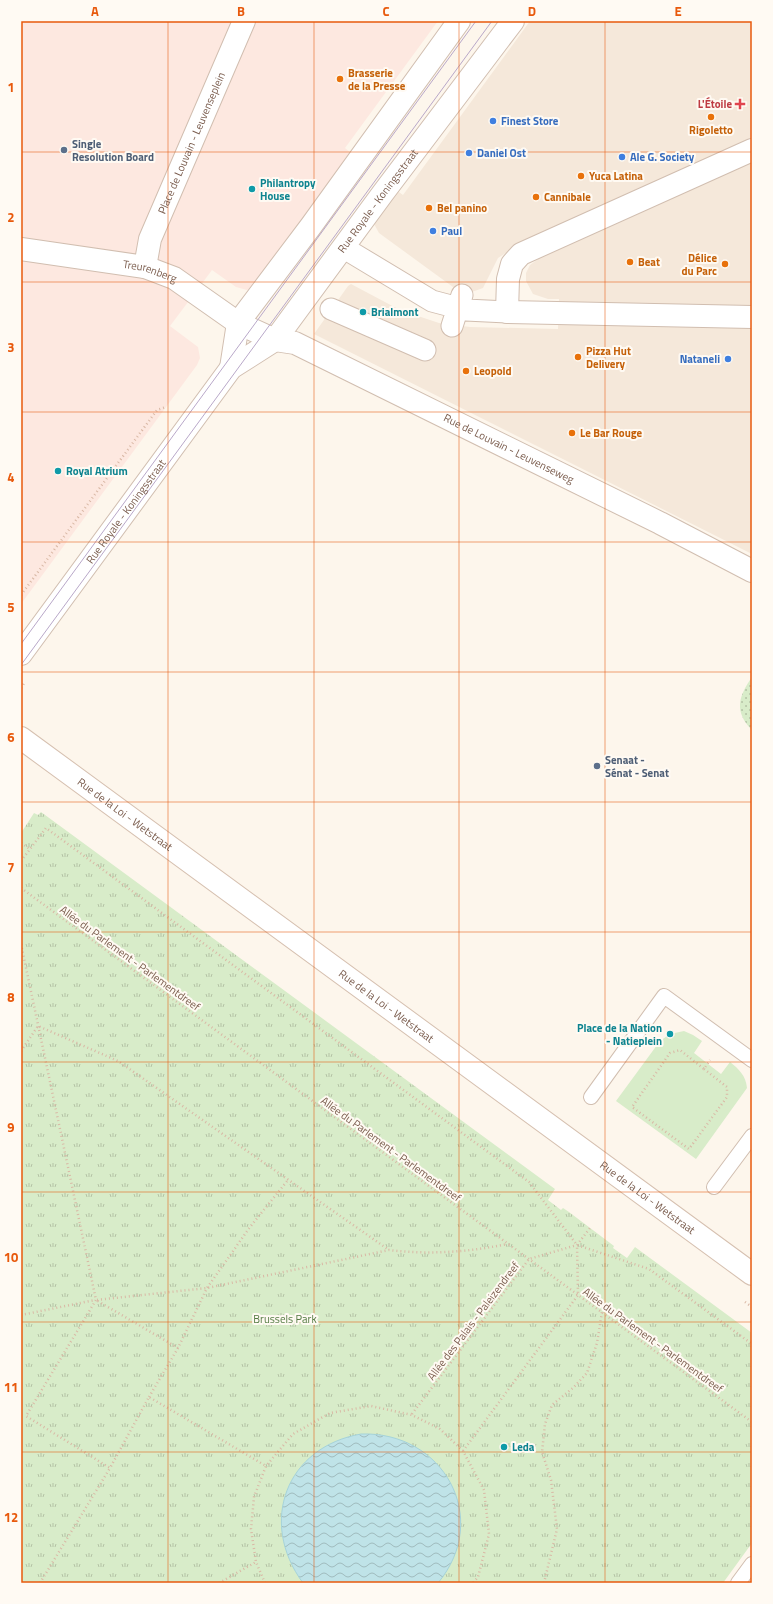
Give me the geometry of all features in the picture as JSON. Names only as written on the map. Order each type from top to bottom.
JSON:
[{"type":"street","name":"Place de Louvain - Leuvenseplein","points":[[145,267],[150,239],[244,21]]},
{"type":"street","name":"Rue Royale - Koningsstraat","points":[[231,368],[238,323],[311,226],[459,21]]},
{"type":"street","name":"Rue Royale - Koningsstraat","points":[[21,654],[231,368],[269,338],[344,248],[513,21]]},
{"type":"street","points":[[507,312],[508,279],[512,264],[521,254],[752,150]]},
{"type":"street","points":[[344,248],[432,301],[457,310],[752,317]]},
{"type":"street","name":"Treurenberg","points":[[21,249],[145,267],[174,278],[238,323],[269,338]]},
{"type":"street","points":[[331,308],[425,350]]},
{"type":"street","name":"Rue de Louvain - Leuvenseweg","points":[[269,338],[295,344],[660,523],[752,571]]},
{"type":"street","name":"Rue de la Loi - Wetstraat","points":[[21,738],[752,1274]]},
{"type":"lane","points":[[591,1097],[664,996],[752,1060]]},
{"type":"lane","points":[[714,1187],[752,1136]]},
{"type":"lane","points":[[738,1583],[752,1564]]},
{"type":"path","points":[[21,861],[46,828],[529,1182],[577,1245],[649,1269],[752,1344]]},
{"type":"path","points":[[21,843],[30,849]]},
{"type":"path","name":"Allée du Parlement - Parlementdreef","points":[[21,888],[752,1422]]},
{"type":"path","points":[[21,944],[96,1300],[26,1416]]},
{"type":"path","points":[[38,1026],[118,1061],[390,1250]]},
{"type":"path","points":[[21,1051],[38,1026]]},
{"type":"path","points":[[680,1050],[704,1069],[727,1087],[727,1097],[689,1149],[632,1107],[670,1053],[680,1050]]},
{"type":"path","points":[[704,1069],[708,1064]]},
{"type":"path","points":[[40,1583],[110,1468],[178,1348],[207,1288],[250,1227],[288,1180]]},
{"type":"path","points":[[463,1451],[578,1295],[577,1245],[590,1228]]},
{"type":"path","points":[[21,1315],[96,1300],[207,1288],[390,1250],[419,1254],[484,1249],[507,1244]]},
{"type":"path","name":"Allée des Palais - Paleizendreef","points":[[412,1415],[529,1259],[577,1245]]},
{"type":"path","points":[[96,1300],[178,1348]]},
{"type":"path","points":[[544,1583],[557,1529],[551,1480],[542,1452],[545,1424],[552,1405],[574,1387],[587,1373],[597,1343],[602,1312]]},
{"type":"path","points":[[149,1397],[266,1466]]},
{"type":"path","points":[[266,1583],[256,1562],[251,1529],[254,1497],[266,1466],[293,1434],[330,1413],[371,1406],[412,1415],[440,1429],[463,1451],[484,1490],[489,1534],[478,1576],[473,1583]]},
{"type":"path","points":[[21,1414],[110,1468]]},
{"type":"path","points":[[219,1583],[256,1562]]},
{"type":"shaded area","points":[[21,21],[438,21],[345,148],[352,154],[252,288],[247,290],[236,287],[212,270],[170,326],[198,347],[200,358],[197,365],[21,604]]},
{"type":"shaded area","points":[[530,21],[752,21],[752,554],[314,334],[348,286],[351,284],[400,310],[439,323],[470,327],[558,329],[559,299],[548,299],[533,294],[526,281],[526,273],[530,265],[541,257],[512,249],[498,258],[483,288],[469,293],[453,287],[379,233],[374,224],[396,190],[403,195]]},
{"type":"green space","points":[[752,677],[752,730],[742,717],[740,704],[747,684]]},
{"type":"green space","name":"Brussels Park","points":[[41,812],[555,1189],[548,1200],[561,1210],[563,1208],[569,1212],[614,1246],[613,1248],[627,1258],[635,1247],[752,1333],[752,1543],[723,1583],[21,1583],[21,833],[34,813],[38,815]]},
{"type":"green space","points":[[684,1031],[702,1041],[694,1053],[721,1074],[730,1062],[742,1073],[747,1088],[696,1159],[616,1101],[660,1041],[670,1034]]},
{"type":"water","points":[[361,1434],[390,1437],[415,1447],[436,1463],[450,1483],[459,1506],[460,1532],[454,1558],[438,1583],[303,1583],[289,1560],[283,1536],[282,1512],[287,1490],[298,1471],[314,1454],[335,1442]]},
{"type":"tram line","points":[[21,644],[476,21]]},
{"type":"tram line","points":[[21,665],[492,21]]},
{"type":"place","name":"Brasserie de la Presse","points":[[340,79]]},
{"type":"place","name":"L'Étoile","points":[[740,104]]},
{"type":"place","name":"Rigoletto","points":[[711,117]]},
{"type":"place","name":"Finest Store","points":[[493,121]]},
{"type":"place","name":"Single Resolution Board","points":[[64,150]]},
{"type":"place","name":"Daniel Ost","points":[[469,153]]},
{"type":"place","name":"Ale G. Society","points":[[622,157]]},
{"type":"place","name":"Yuca Latina","points":[[581,176]]},
{"type":"place","name":"Philantropy House","points":[[252,189]]},
{"type":"place","name":"Cannibale","points":[[536,197]]},
{"type":"place","name":"Bel panino","points":[[429,208]]},
{"type":"place","name":"Paul","points":[[433,231]]},
{"type":"place","name":"Beat","points":[[630,262]]},
{"type":"place","name":"Délice du Parc","points":[[725,264]]},
{"type":"place","name":"Brialmont","points":[[363,312]]},
{"type":"place","name":"Pizza Hut Delivery","points":[[578,357]]},
{"type":"place","name":"Nataneli","points":[[728,359]]},
{"type":"place","name":"Leopold","points":[[466,371]]},
{"type":"place","name":"Le Bar Rouge","points":[[572,433]]},
{"type":"place","name":"Royal Atrium","points":[[58,471]]},
{"type":"place","name":"Senaat - Sénat - Senat","points":[[597,766]]},
{"type":"place","name":"Place de la Nation - Natieplein","points":[[670,1034]]},
{"type":"place","name":"Leda","points":[[504,1447]]}]
